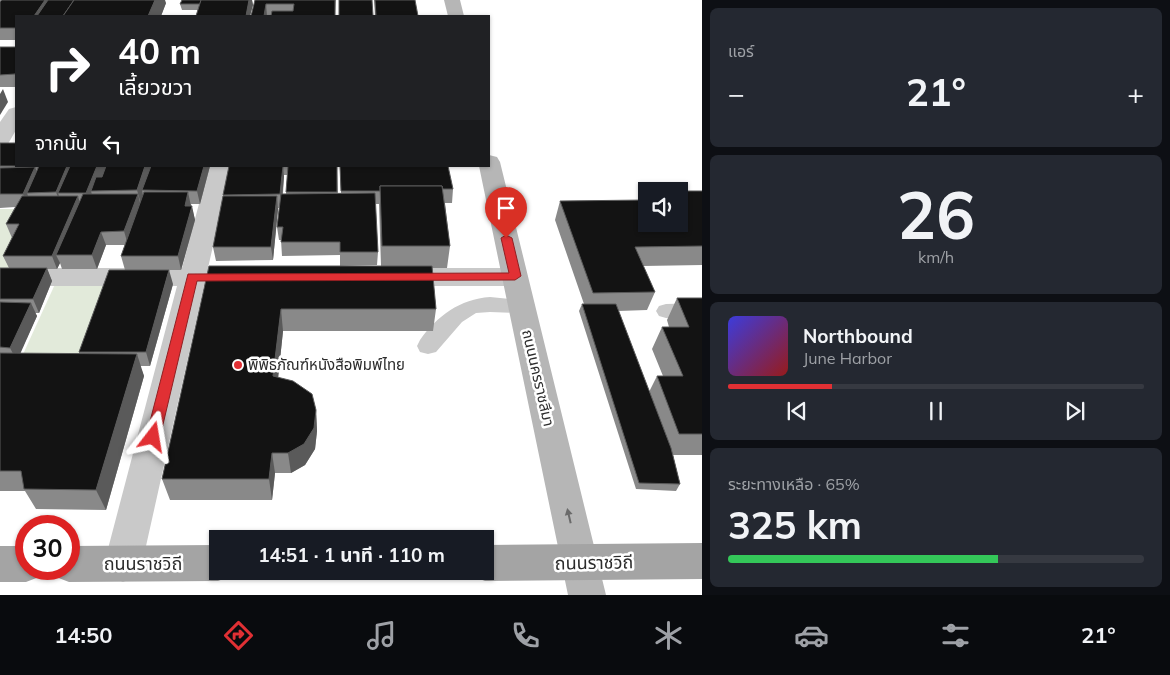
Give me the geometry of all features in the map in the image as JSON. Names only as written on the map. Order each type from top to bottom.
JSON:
[{"type":"main road","points":[[452,0],[456,15]]},
{"type":"main road","name":"ถนนนครราชสีมา","points":[[490,166],[583,579]]},
{"type":"main road","name":"ถนนราชวิถี","points":[[494,564],[583,579],[702,561]]},
{"type":"main road","points":[[0,564],[15,564]]},
{"type":"main road","name":"ถนนราชวิถี","points":[[80,564],[209,564]]},
{"type":"street","points":[[0,139],[15,115]]},
{"type":"street","points":[[0,148],[15,148]]},
{"type":"street","points":[[124,564],[220,167]]},
{"type":"street","points":[[372,277],[515,276]]},
{"type":"street","points":[[0,277],[266,277]]},
{"type":"lane","points":[[428,346],[455,314],[465,308],[484,304],[522,306]]},
{"type":"lane","points":[[666,310],[702,310]]},
{"type":"green space","points":[[0,209],[49,209],[18,269],[0,268]]},
{"type":"green space","points":[[56,282],[121,283],[91,365],[19,363]]},
{"type":"building","points":[[2,0],[45,0],[35,15],[15,15],[15,28],[0,28],[0,2]]},
{"type":"building","points":[[48,0],[74,0],[64,15],[38,15]]},
{"type":"building","points":[[74,0],[155,0],[148,15],[64,15]]},
{"type":"building","points":[[182,0],[201,0],[200,4],[180,4]]},
{"type":"building","points":[[201,0],[249,0],[246,15],[196,15]]},
{"type":"building","points":[[255,0],[335,0],[335,15],[271,15],[272,11],[293,11],[294,4],[266,4],[264,15],[251,15]]},
{"type":"building","points":[[339,0],[372,0],[373,15],[339,15]]},
{"type":"building","points":[[375,0],[415,0],[418,15],[376,15]]},
{"type":"building","points":[[0,47],[15,47],[15,74],[0,75]]},
{"type":"building","points":[[0,143],[15,143],[15,166],[0,166]]},
{"type":"building","points":[[35,167],[23,194],[0,194],[0,168]]},
{"type":"building","points":[[39,167],[67,167],[56,192],[27,193]]},
{"type":"building","points":[[70,167],[97,167],[86,193],[58,193]]},
{"type":"building","points":[[106,167],[145,167],[137,190],[91,191],[96,177],[102,177]]},
{"type":"building","points":[[151,167],[204,167],[197,191],[142,190]]},
{"type":"building","points":[[229,167],[283,167],[280,194],[223,195]]},
{"type":"building","points":[[288,167],[337,167],[337,192],[286,192]]},
{"type":"building","points":[[340,167],[448,167],[453,189],[443,189],[442,186],[380,186],[380,191],[341,191]]},
{"type":"building","points":[[380,186],[442,186],[450,246],[382,246]]},
{"type":"building","points":[[688,191],[702,191],[702,246],[635,247],[655,292],[593,293],[560,201],[638,200],[638,232],[688,232]]},
{"type":"building","points":[[144,192],[188,192],[185,206],[192,206],[178,256],[121,256]]},
{"type":"building","points":[[375,193],[378,252],[340,252],[340,242],[281,242],[283,227],[277,227],[281,194]]},
{"type":"building","points":[[83,194],[138,194],[124,231],[101,232],[92,255],[56,255]]},
{"type":"building","points":[[22,196],[78,196],[52,256],[3,256],[19,224],[6,224]]},
{"type":"building","points":[[223,196],[277,196],[271,247],[213,247]]},
{"type":"building","name":"พิพิธภัณฑ์หนังสือพิมพ์ไทย","points":[[209,266],[432,266],[436,309],[281,309],[273,376],[293,381],[312,394],[316,410],[314,428],[304,444],[288,453],[272,453],[269,479],[162,479]]},
{"type":"building","points":[[0,268],[47,268],[33,299],[0,299]]},
{"type":"building","points":[[109,270],[169,270],[146,352],[79,352]]},
{"type":"building","points":[[677,298],[702,298],[702,434],[679,434],[657,376],[683,376],[662,327],[689,327]]},
{"type":"building","points":[[0,302],[31,303],[10,348],[0,347]]},
{"type":"building","points":[[582,304],[616,304],[671,448],[680,484],[639,483]]},
{"type":"building","points":[[0,353],[137,354],[96,490],[24,489],[21,471],[0,471]]},
{"type":"place","name":"พิพิธภัณฑ์หนังสือพิมพ์ไทย","points":[[238,365]]},
{"type":"route","points":[[153,437],[192,277],[515,276],[506,238]]}]
